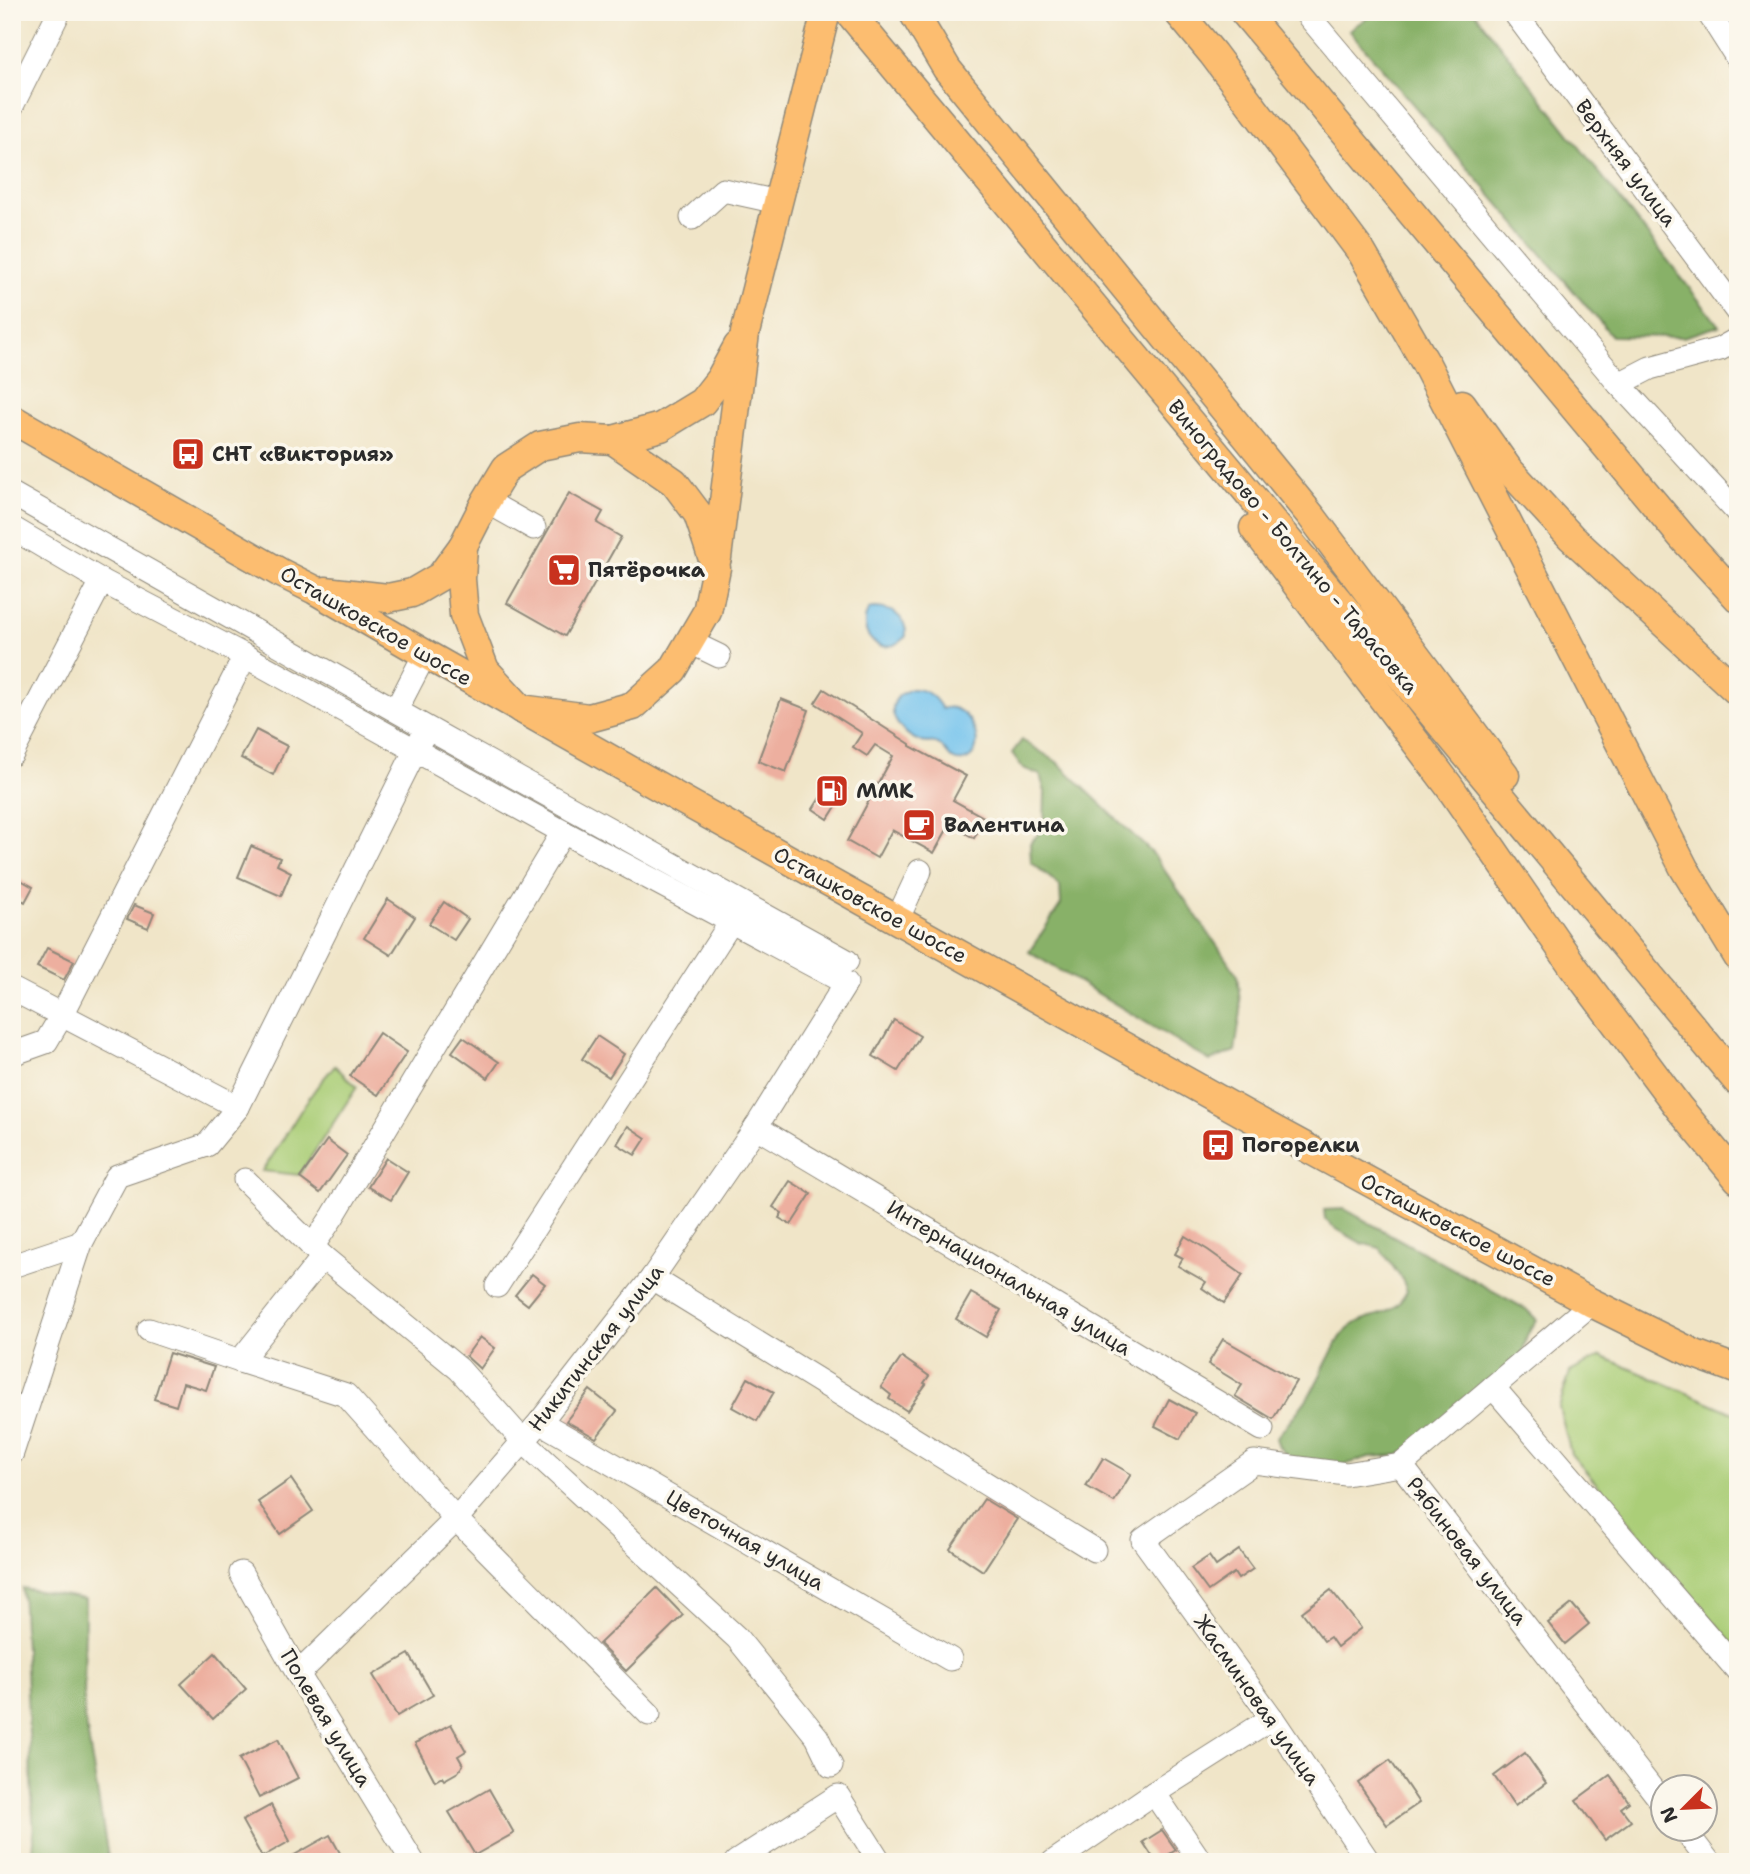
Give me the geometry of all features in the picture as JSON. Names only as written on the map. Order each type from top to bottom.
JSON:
[{"type":"main road","points":[[463,546],[461,579],[464,615],[485,670],[521,709],[589,718],[633,706],[673,670],[706,612],[716,568],[745,333],[826,12]]},
{"type":"main road","points":[[913,12],[947,69],[1312,517],[1716,1056]]},
{"type":"main road","points":[[1178,12],[1213,54],[1362,253],[1508,469],[1571,537],[1738,692]]},
{"type":"main road","points":[[1244,12],[1683,538],[1738,598]]},
{"type":"main road","name":"Виноградово - Болтино - Тарасовка","points":[[857,22],[1738,1083]]},
{"type":"main road","points":[[936,116],[1275,555],[1449,786],[1581,977],[1679,1108],[1738,1179]]},
{"type":"main road","points":[[1362,253],[1426,362],[1684,868],[1738,957]]},
{"type":"main road","points":[[316,590],[388,598],[412,593],[441,576],[463,546],[506,468],[540,446],[580,438],[613,440],[661,427],[702,402],[720,379],[745,333]]},
{"type":"main road","name":"Осташковское шоссе","points":[[12,419],[521,709],[1233,1108],[1592,1303],[1695,1354],[1738,1370]]},
{"type":"main road","points":[[613,440],[674,482],[698,514],[716,568]]},
{"type":"street","points":[[12,106],[59,12]]},
{"type":"street","name":"Верхняя улица","points":[[1514,12],[1738,313]]},
{"type":"street","points":[[1708,12],[1738,59]]},
{"type":"street","points":[[1306,13],[1619,384],[1738,513]]},
{"type":"street","points":[[692,218],[723,190],[778,202]]},
{"type":"street","points":[[1619,384],[1650,368],[1720,349],[1738,337]]},
{"type":"street","points":[[12,494],[427,727],[847,972]]},
{"type":"street","points":[[486,501],[534,528]]},
{"type":"street","points":[[12,528],[102,581],[245,656],[731,922],[847,972]]},
{"type":"street","points":[[12,754],[102,581]]},
{"type":"street","points":[[690,642],[719,656]]},
{"type":"street","points":[[396,710],[425,654]]},
{"type":"street","points":[[12,1054],[46,1042],[62,1015],[245,656]]},
{"type":"street","points":[[12,1453],[80,1243],[117,1176],[207,1144],[238,1107],[427,727]]},
{"type":"street","points":[[240,1362],[318,1252],[348,1192],[564,832]]},
{"type":"street","points":[[897,920],[920,871]]},
{"type":"street","points":[[497,1286],[731,922]]},
{"type":"street","name":"Никитинская улица","points":[[298,1674],[457,1519],[540,1422],[652,1278],[756,1127],[847,972]]},
{"type":"street","points":[[12,989],[238,1107]]},
{"type":"street","name":"Интернациональная улица","points":[[756,1127],[1262,1429]]},
{"type":"street","points":[[245,1180],[318,1252],[459,1369],[523,1441],[737,1638],[817,1737],[831,1766]]},
{"type":"street","points":[[12,1266],[80,1243]]},
{"type":"street","points":[[652,1278],[1094,1550]]},
{"type":"street","name":"Рябиновая улица","points":[[1592,1303],[1401,1465],[1648,1783]]},
{"type":"street","points":[[149,1330],[346,1395],[457,1519],[649,1714]]},
{"type":"street","points":[[1493,1387],[1738,1671]]},
{"type":"street","name":"Цветочная улица","points":[[540,1422],[950,1659]]},
{"type":"street","name":"Жасминовая улица","points":[[1369,1862],[1272,1718],[1143,1539],[1254,1462],[1346,1474],[1401,1465]]},
{"type":"street","name":"Полевая улица","points":[[241,1573],[298,1674],[413,1862]]},
{"type":"street","points":[[1053,1862],[1154,1793],[1272,1718]]},
{"type":"street","points":[[1154,1793],[1201,1862]]},
{"type":"street","points":[[736,1862],[838,1796],[880,1862]]},
{"type":"street","points":[[1694,1842],[1709,1862]]},
{"type":"green space","points":[[1376,12],[1474,12],[1719,326],[1683,337],[1612,336],[1349,30]]},
{"type":"green space","points":[[1022,740],[1057,762],[1153,854],[1237,974],[1241,1011],[1235,1051],[1210,1061],[1029,952],[1061,904],[1060,886],[1031,862],[1030,843],[1044,828],[1045,792],[1040,775],[1023,768],[1012,753]]},
{"type":"green space","points":[[335,1066],[357,1087],[299,1175],[262,1171],[314,1090]]},
{"type":"green space","points":[[1344,1209],[1526,1309],[1537,1320],[1527,1335],[1518,1373],[1400,1455],[1369,1457],[1341,1466],[1293,1462],[1279,1447],[1276,1438],[1310,1394],[1340,1338],[1353,1325],[1394,1307],[1407,1291],[1380,1248],[1361,1243],[1333,1227],[1325,1219],[1324,1210]]},
{"type":"green space","points":[[1601,1356],[1738,1415],[1738,1650],[1571,1454],[1559,1407],[1570,1372]]},
{"type":"green space","points":[[22,1588],[85,1599],[84,1713],[109,1862],[32,1862],[34,1840]]},
{"type":"water","points":[[869,609],[897,614],[904,623],[906,636],[888,646],[873,642],[865,627],[865,618]]},
{"type":"water","points":[[911,689],[926,692],[942,709],[960,711],[968,719],[976,738],[976,748],[972,756],[963,761],[954,760],[938,744],[922,742],[903,730],[895,718],[894,704],[899,696]]},
{"type":"building","name":"Пятёрочка","points":[[569,493],[603,512],[597,523],[621,537],[565,636],[507,603]]},
{"type":"building","points":[[824,689],[910,746],[966,776],[953,800],[985,818],[974,838],[950,824],[934,853],[892,830],[877,858],[847,841],[893,756],[875,745],[867,756],[853,747],[862,733],[815,703]]},
{"type":"building","points":[[781,699],[809,710],[786,772],[758,761]]},
{"type":"building","points":[[256,730],[287,746],[273,775],[241,758]]},
{"type":"building","points":[[832,779],[847,789],[828,819],[813,809]]},
{"type":"building","points":[[251,846],[280,858],[277,865],[291,872],[281,896],[238,877]]},
{"type":"building","points":[[12,875],[33,887],[25,902],[12,895]]},
{"type":"building","points":[[388,899],[415,917],[391,955],[364,938]]},
{"type":"building","points":[[444,902],[468,919],[454,940],[429,924]]},
{"type":"building","points":[[134,905],[154,913],[148,928],[127,919]]},
{"type":"building","points":[[47,948],[74,961],[64,980],[37,967]]},
{"type":"building","points":[[894,1020],[920,1036],[898,1071],[873,1056]]},
{"type":"building","points":[[379,1033],[407,1052],[378,1095],[350,1076]]},
{"type":"building","points":[[597,1036],[624,1054],[609,1077],[582,1059]]},
{"type":"building","points":[[463,1037],[499,1062],[488,1078],[452,1052]]},
{"type":"building","points":[[628,1126],[646,1138],[635,1155],[617,1144]]},
{"type":"building","points":[[327,1140],[347,1155],[320,1193],[300,1178]]},
{"type":"building","points":[[386,1158],[408,1172],[391,1200],[368,1187]]},
{"type":"building","points":[[790,1181],[811,1194],[791,1225],[779,1218],[782,1213],[773,1207]]},
{"type":"building","points":[[1185,1236],[1243,1275],[1224,1303],[1202,1288],[1206,1282],[1178,1266],[1183,1258],[1175,1254]]},
{"type":"building","points":[[532,1274],[545,1284],[528,1305],[515,1295]]},
{"type":"building","points":[[971,1293],[1001,1310],[986,1337],[956,1319]]},
{"type":"building","points":[[480,1337],[495,1348],[480,1369],[466,1356]]},
{"type":"building","points":[[1223,1339],[1296,1381],[1273,1419],[1235,1396],[1242,1385],[1208,1364]]},
{"type":"building","points":[[169,1353],[214,1367],[206,1390],[183,1383],[176,1406],[154,1399]]},
{"type":"building","points":[[902,1357],[929,1376],[907,1411],[889,1399],[891,1395],[881,1387]]},
{"type":"building","points":[[748,1378],[774,1392],[757,1421],[732,1407]]},
{"type":"building","points":[[590,1390],[617,1411],[596,1438],[566,1421]]},
{"type":"building","points":[[1169,1399],[1195,1413],[1180,1439],[1155,1426]]},
{"type":"building","points":[[1103,1458],[1131,1474],[1114,1502],[1086,1486]]},
{"type":"building","points":[[291,1479],[313,1511],[280,1534],[258,1502]]},
{"type":"building","points":[[984,1499],[1017,1519],[983,1571],[950,1549]]},
{"type":"building","points":[[1239,1550],[1253,1569],[1238,1579],[1234,1573],[1208,1591],[1191,1568],[1209,1556],[1216,1566]]},
{"type":"building","points":[[657,1588],[683,1615],[626,1671],[599,1644]]},
{"type":"building","points":[[1331,1590],[1361,1628],[1337,1647],[1330,1637],[1324,1641],[1302,1612]]},
{"type":"building","points":[[1572,1604],[1589,1624],[1565,1644],[1548,1623]]},
{"type":"building","points":[[215,1653],[246,1689],[213,1719],[181,1684]]},
{"type":"building","points":[[409,1654],[433,1695],[397,1716],[373,1675]]},
{"type":"building","points":[[451,1724],[466,1751],[458,1756],[463,1765],[458,1772],[444,1780],[442,1777],[435,1781],[415,1743]]},
{"type":"building","points":[[278,1739],[298,1778],[259,1798],[239,1759]]},
{"type":"building","points":[[1525,1753],[1546,1783],[1515,1806],[1494,1776]]},
{"type":"building","points":[[1390,1760],[1419,1803],[1387,1825],[1358,1783]]},
{"type":"building","points":[[1610,1775],[1629,1802],[1621,1808],[1631,1821],[1605,1840],[1576,1800]]},
{"type":"building","points":[[489,1789],[514,1833],[475,1855],[449,1812]]},
{"type":"building","points":[[271,1805],[290,1841],[262,1857],[242,1821]]},
{"type":"building","points":[[1162,1830],[1176,1850],[1156,1862],[1143,1842]]},
{"type":"building","points":[[330,1835],[345,1862],[282,1862]]},
{"type":"place","name":"СНТ «Виктория»","points":[[188,454]]},
{"type":"place","name":"Пятёрочка","points":[[564,570]]},
{"type":"place","name":"ММК","points":[[832,791]]},
{"type":"place","name":"Валентина","points":[[919,825]]},
{"type":"place","name":"Погорелки","points":[[1218,1145]]}]
